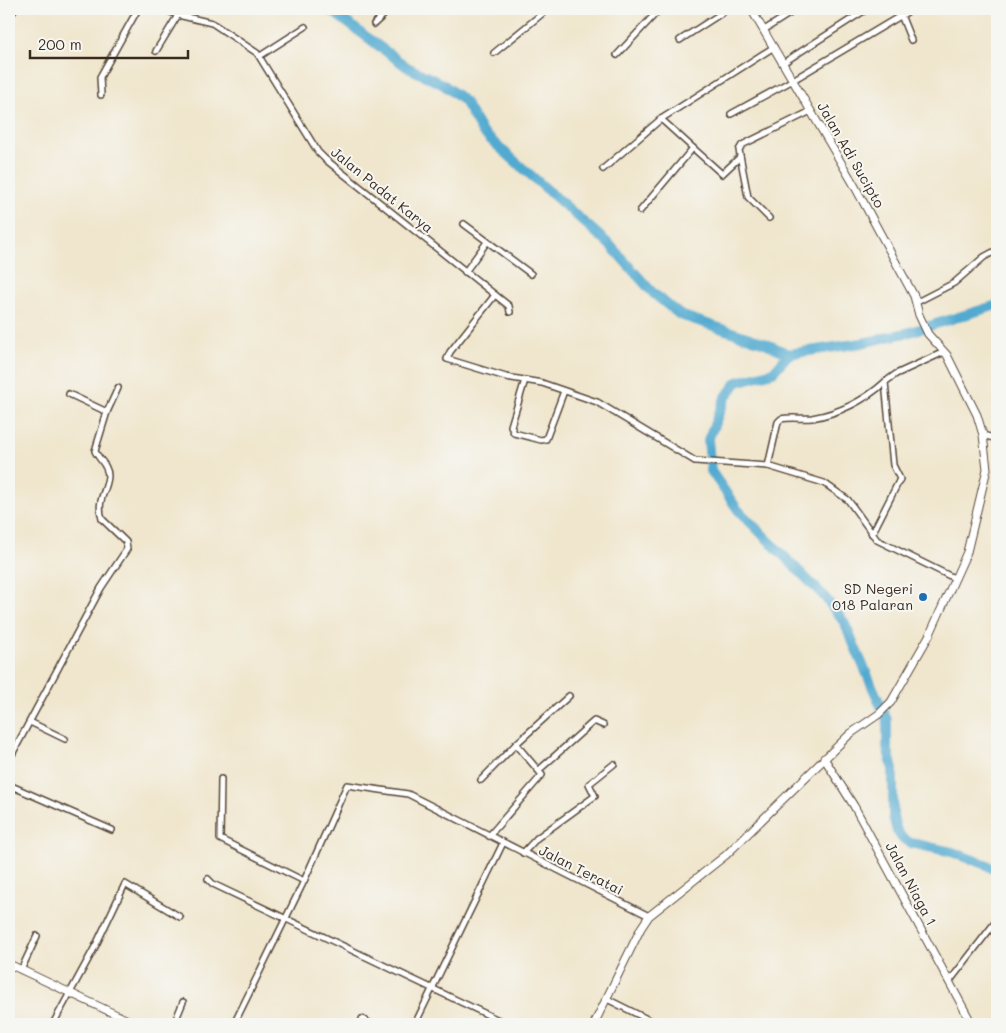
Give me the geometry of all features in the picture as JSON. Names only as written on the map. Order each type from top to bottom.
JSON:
[{"type":"street","points":[[9,17],[15,9]]},
{"type":"street","points":[[101,95],[100,77],[138,9]]},
{"type":"street","name":"Jalan Padat Karya","points":[[164,9],[178,15],[212,23],[260,56],[318,152],[376,202],[509,306],[510,312]]},
{"type":"street","points":[[374,24],[390,9]]},
{"type":"street","points":[[494,53],[543,13],[543,9]]},
{"type":"street","points":[[680,40],[728,9]]},
{"type":"street","name":"Jalan Adi Sucipto","points":[[649,916],[726,855],[857,727],[879,714],[891,702],[930,634],[970,542],[986,477],[987,458],[977,415],[944,352],[928,334],[920,318],[917,302],[853,183],[751,9]]},
{"type":"street","points":[[764,30],[797,9]]},
{"type":"street","points":[[783,63],[867,9]]},
{"type":"street","points":[[731,114],[793,80],[912,9]]},
{"type":"street","points":[[617,55],[657,10]]},
{"type":"street","points":[[156,52],[178,15]]},
{"type":"street","points":[[901,15],[911,40]]},
{"type":"street","points":[[260,56],[305,27]]},
{"type":"street","points":[[603,169],[661,118],[774,47]]},
{"type":"street","points":[[769,218],[748,196],[739,150],[742,145],[811,111]]},
{"type":"street","points":[[661,118],[722,174],[740,158]]},
{"type":"street","points":[[640,211],[693,148]]},
{"type":"street","points":[[464,224],[530,274]]},
{"type":"street","points":[[466,272],[487,242]]},
{"type":"street","points":[[917,302],[954,283],[984,257],[997,250]]},
{"type":"street","points":[[494,295],[450,352],[447,359],[500,376],[525,380],[597,402],[690,459],[702,463],[768,466],[824,483],[848,500],[872,534],[885,544],[954,578]]},
{"type":"street","points":[[768,466],[781,419],[812,418],[844,409],[870,396],[896,374],[944,352]]},
{"type":"street","points":[[525,380],[511,426],[514,433],[542,440],[546,439],[564,391]]},
{"type":"street","points":[[872,534],[900,479],[893,465],[885,382]]},
{"type":"street","points":[[9,760],[101,588],[127,549],[126,542],[104,523],[100,514],[100,501],[108,475],[105,465],[95,451],[107,412],[118,388]]},
{"type":"street","points":[[69,394],[107,412]]},
{"type":"street","points":[[983,435],[997,439]]},
{"type":"street","points":[[481,780],[516,744],[569,696]]},
{"type":"street","points":[[539,770],[594,721],[603,725]]},
{"type":"street","points":[[30,722],[65,739]]},
{"type":"street","points":[[489,836],[541,777],[539,770],[516,744]]},
{"type":"street","name":"Jalan Niaga 1","points":[[824,758],[854,806],[970,1023]]},
{"type":"street","points":[[523,853],[537,838],[595,796],[589,784],[614,764]]},
{"type":"street","points":[[221,779],[220,839],[304,881],[234,1024]]},
{"type":"street","points":[[9,785],[112,830]]},
{"type":"street","name":"Jalan Teratai","points":[[304,881],[347,785],[408,794],[649,916]]},
{"type":"street","points":[[415,1024],[503,843]]},
{"type":"street","points":[[208,879],[213,884],[285,920],[433,987],[506,1024]]},
{"type":"street","points":[[53,1024],[99,940],[125,884],[180,918]]},
{"type":"street","points":[[595,1024],[637,935],[649,916]]},
{"type":"street","points":[[949,982],[997,920]]},
{"type":"street","points":[[21,970],[37,936]]},
{"type":"street","points":[[9,964],[136,1024]]},
{"type":"street","points":[[607,998],[656,1024]]},
{"type":"street","points":[[174,1024],[183,1002]]},
{"type":"street","points":[[362,1019],[371,1024]]},
{"type":"waterway","points":[[329,9],[407,67],[444,85],[464,101],[482,132],[611,246],[653,293],[680,315],[765,343],[789,354],[862,343],[910,332],[997,305]]},
{"type":"waterway","points":[[789,354],[773,372],[737,382],[725,398],[708,440],[711,471],[738,510],[823,595],[844,622],[887,720],[887,747],[893,769],[893,817],[897,831],[902,838],[911,843],[952,852],[987,865],[997,872]]},
{"type":"place","name":"SD Negeri 018 Palaran","points":[[923,597]]}]
